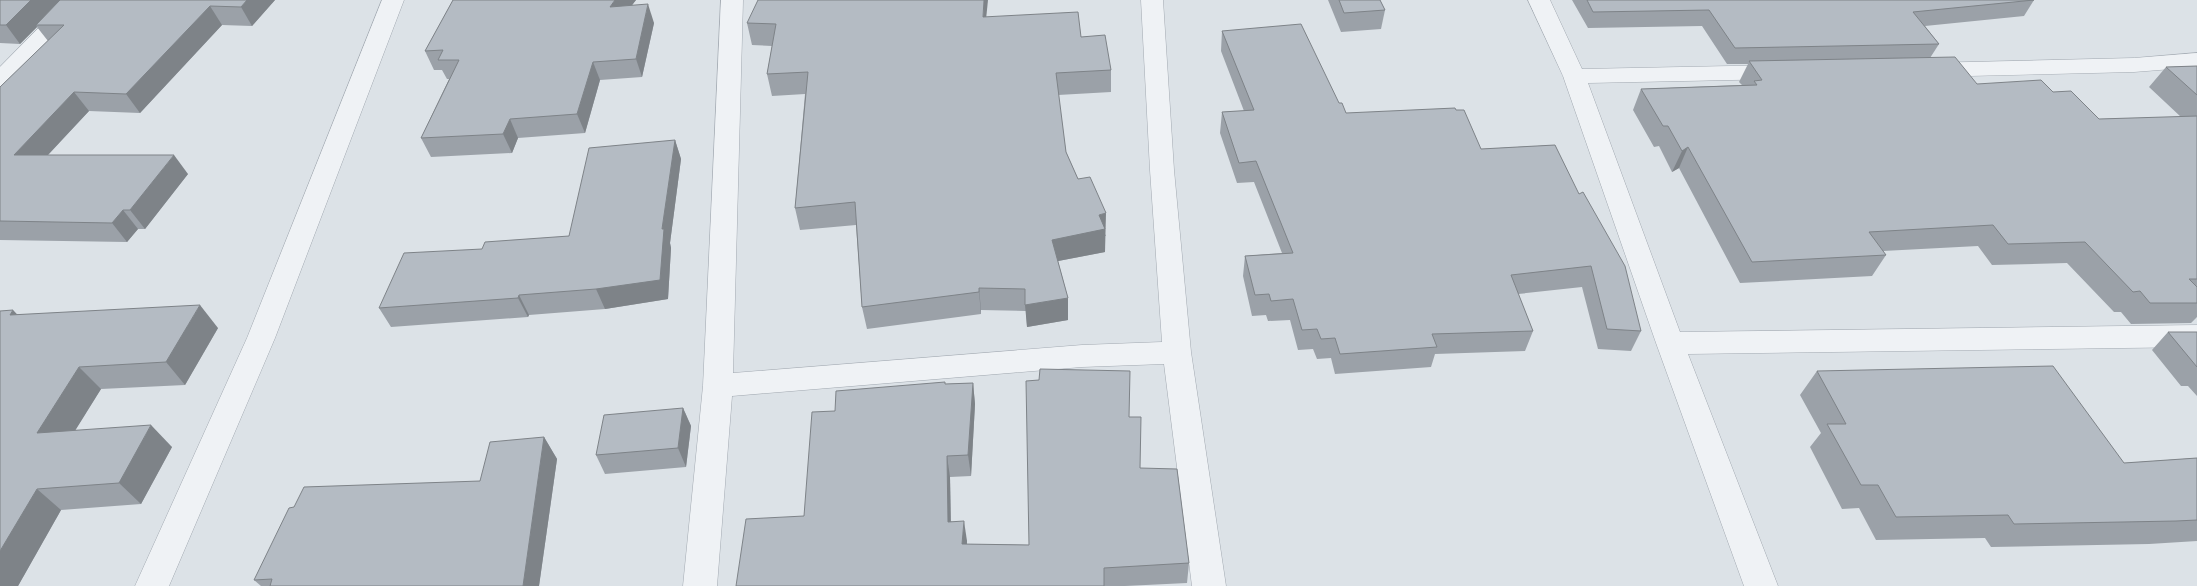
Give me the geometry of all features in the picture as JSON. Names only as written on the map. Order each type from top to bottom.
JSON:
[{"type":"street","points":[[2,75],[78,0]]},
{"type":"street","points":[[152,586],[261,338],[393,0]]},
{"type":"street","points":[[700,586],[718,386],[732,0]]},
{"type":"street","points":[[1152,0],[1162,170],[1177,352],[1209,586]]},
{"type":"street","points":[[1538,0],[1574,76],[1670,343],[1761,586]]},
{"type":"street","points":[[1908,70],[2134,65],[2197,60]]},
{"type":"street","points":[[1574,76],[1800,72]]},
{"type":"street","points":[[1670,343],[2197,336]]},
{"type":"street","points":[[718,386],[1082,356],[1177,352]]},
{"type":"building","points":[[0,0],[31,0],[6,25],[0,25]]},
{"type":"building","points":[[60,0],[247,0],[241,7],[210,6],[126,94],[74,92],[14,155],[174,155],[130,210],[123,210],[112,223],[0,221],[0,87],[64,25],[36,25]]},
{"type":"building","points":[[453,0],[615,0],[610,7],[648,4],[636,59],[593,62],[577,114],[510,119],[503,134],[421,138],[459,60],[438,60],[443,50],[425,51]]},
{"type":"building","points":[[758,0],[984,0],[983,17],[1078,12],[1081,37],[1105,35],[1111,70],[1056,73],[1066,152],[1078,179],[1090,177],[1106,213],[1099,215],[1105,229],[1052,240],[1068,298],[1025,305],[1025,289],[979,288],[979,292],[862,307],[855,202],[795,208],[808,72],[767,74],[776,24],[747,23]]},
{"type":"building","points":[[1339,0],[1380,0],[1385,10],[1344,13]]},
{"type":"building","points":[[1587,0],[2034,0],[1913,12],[1939,44],[1735,48],[1709,10],[1593,12]]},
{"type":"building","points":[[1301,24],[1339,103],[1342,103],[1346,113],[1455,108],[1456,110],[1464,110],[1481,149],[1555,145],[1579,194],[1583,192],[1625,266],[1641,331],[1607,329],[1591,266],[1511,275],[1533,331],[1432,334],[1437,347],[1340,354],[1335,338],[1321,339],[1317,329],[1302,330],[1293,299],[1271,301],[1269,294],[1255,295],[1245,256],[1293,253],[1256,161],[1239,163],[1222,112],[1254,110],[1222,31]]},
{"type":"building","points":[[1955,57],[1977,84],[2041,80],[2053,92],[2071,91],[2099,119],[2197,116],[2197,279],[2189,279],[2197,287],[2197,303],[2150,303],[2140,291],[2133,292],[2085,242],[2008,244],[1993,225],[1869,232],[1886,255],[1752,262],[1688,147],[1682,151],[1668,126],[1663,126],[1641,89],[1757,85],[1754,81],[1762,80],[1749,61]]},
{"type":"building","points":[[2197,66],[2197,95],[2166,67]]},
{"type":"building","points":[[675,140],[662,229],[664,229],[660,280],[596,289],[519,295],[518,298],[379,308],[404,253],[482,249],[485,242],[569,236],[589,148]]},
{"type":"building","points":[[200,305],[166,362],[79,367],[37,433],[151,425],[119,483],[37,489],[0,551],[0,311],[13,310],[10,315]]},
{"type":"building","points":[[2168,332],[2197,332],[2197,367]]},
{"type":"building","points":[[2053,366],[2124,463],[2197,458],[2197,520],[2014,524],[2008,515],[1896,517],[1878,485],[1861,485],[1827,424],[1846,424],[1817,371]]},
{"type":"building","points":[[1040,369],[1130,371],[1129,417],[1141,417],[1140,468],[1177,469],[1189,563],[1104,568],[1104,586],[736,586],[746,519],[804,516],[812,412],[835,411],[836,391],[945,382],[945,384],[973,383],[968,455],[947,456],[948,522],[964,521],[962,544],[1029,545],[1026,381],[1039,380]]},
{"type":"building","points":[[683,408],[678,448],[596,455],[604,415]]},
{"type":"building","points":[[544,437],[523,586],[270,586],[272,579],[254,580],[289,508],[294,507],[304,487],[480,481],[490,442]]}]
